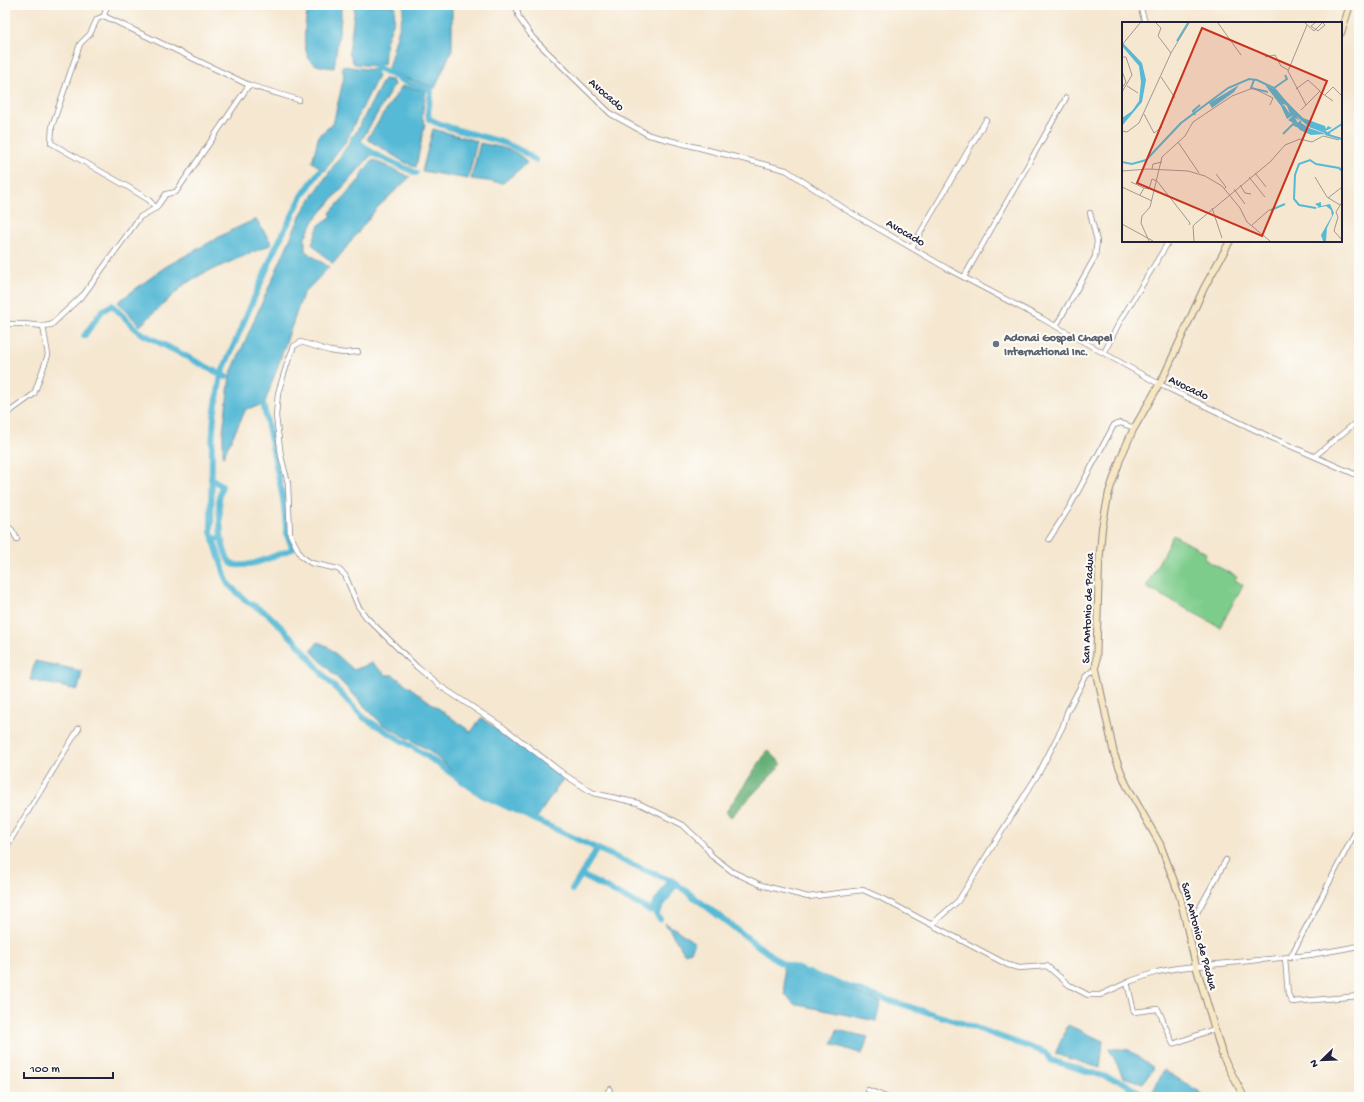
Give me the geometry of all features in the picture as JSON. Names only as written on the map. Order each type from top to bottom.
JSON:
[{"type":"street","points":[[108,5],[104,16],[97,19],[90,34],[80,44],[52,126],[52,143],[149,200],[156,208]]},
{"type":"street","name":"Avocado","points":[[516,5],[519,18],[533,38],[611,114],[649,135],[786,170],[848,211],[964,277],[1056,326],[1159,384],[1192,401],[1219,411],[1270,437],[1359,476]]},
{"type":"street","points":[[1140,5],[1145,22]]},
{"type":"street","points":[[1342,30],[1350,5]]},
{"type":"street","points":[[104,16],[249,85],[299,100]]},
{"type":"street","points":[[5,324],[51,325],[84,294],[140,217],[156,208],[166,194],[176,192],[249,85]]},
{"type":"street","points":[[964,277],[1066,98]]},
{"type":"street","points":[[912,247],[986,120]]},
{"type":"street","points":[[1056,326],[1095,257],[1097,240],[1090,213]]},
{"type":"street","points":[[1104,353],[1119,323],[1168,242]]},
{"type":"street","name":"San Antonio de Padua","points":[[1229,242],[1204,288],[1159,384],[1134,428],[1121,457],[1109,492],[1102,528],[1097,613],[1096,669],[1114,754],[1126,784],[1160,844],[1180,897],[1196,966],[1214,1029],[1226,1065],[1244,1097]]},
{"type":"street","points":[[5,415],[34,394],[48,355],[43,326]]},
{"type":"street","points":[[358,352],[344,353],[330,351],[306,343],[298,343],[292,350],[278,393],[276,428],[288,483],[290,534],[301,556],[311,563],[338,569],[345,575],[358,606],[366,617],[417,667],[440,686],[508,731],[565,775],[593,793],[638,803],[683,825],[704,845],[712,856],[733,872],[761,885],[808,897],[863,890],[932,924],[1008,965],[1019,968],[1047,966],[1069,985],[1088,995],[1100,995],[1127,982],[1157,972],[1196,966],[1288,958],[1359,946]]},
{"type":"street","points":[[1315,456],[1359,420]]},
{"type":"street","points":[[1049,539],[1069,508],[1114,425],[1121,423],[1134,428]]},
{"type":"street","points":[[5,524],[12,530],[17,539]]},
{"type":"street","points":[[932,924],[958,901],[1040,771],[1062,726],[1066,712],[1086,676],[1096,669]]},
{"type":"street","points":[[5,849],[79,728]]},
{"type":"street","points":[[1359,825],[1288,958],[1288,994],[1292,1002],[1359,996]]},
{"type":"street","points":[[1188,929],[1226,860]]},
{"type":"street","points":[[1127,982],[1134,1012],[1158,1009],[1173,1044],[1214,1029]]},
{"type":"street","points":[[604,1097],[610,1089]]},
{"type":"street","points":[[868,1090],[886,1097]]},
{"type":"green space","points":[[1173,535],[1206,553],[1204,559],[1237,577],[1235,580],[1243,585],[1220,627],[1146,587]]},
{"type":"green space","points":[[768,750],[782,764],[731,817],[726,812]]},
{"type":"water","points":[[309,5],[341,5],[341,19],[334,68],[320,66],[313,63],[306,52],[305,27]]},
{"type":"water","points":[[355,5],[395,5],[394,21],[386,42],[384,64],[374,66],[354,64],[349,53]]},
{"type":"water","points":[[404,5],[452,5],[452,49],[435,88],[387,72]]},
{"type":"water","points":[[342,66],[374,70],[378,76],[346,141],[334,156],[325,171],[312,162],[319,135],[333,124],[344,77]]},
{"type":"water","points":[[384,79],[392,80],[394,85],[361,141],[354,136]]},
{"type":"water","points":[[402,86],[426,91],[422,116],[425,124],[416,167],[404,162],[367,139]]},
{"type":"water","points":[[433,129],[477,141],[468,179],[422,171]]},
{"type":"water","points":[[352,139],[372,154],[315,219],[305,237],[305,251],[329,267],[303,294],[264,405],[246,409],[223,457],[223,432],[230,375],[302,212]]},
{"type":"water","points":[[480,143],[512,151],[523,158],[527,163],[503,183],[471,179]]},
{"type":"water","points":[[373,160],[410,177],[377,208],[333,264],[312,244],[319,225],[332,216],[330,213],[361,178],[360,175]]},
{"type":"water","points":[[256,219],[272,244],[202,274],[185,284],[140,326],[118,302],[165,267],[230,231]]},
{"type":"water","points":[[318,642],[327,646],[354,670],[372,663],[386,675],[393,675],[471,732],[481,718],[564,778],[536,819],[488,796],[467,783],[427,749],[382,724],[311,651]]},
{"type":"water","points":[[35,661],[82,671],[78,690],[30,680]]},
{"type":"water","points":[[665,923],[695,943],[691,951],[684,953]]},
{"type":"water","points":[[783,966],[881,1002],[876,1021],[794,1004],[785,994]]},
{"type":"water","points":[[1068,1025],[1103,1041],[1100,1068],[1055,1054]]},
{"type":"water","points":[[837,1030],[868,1037],[862,1054],[832,1044]]},
{"type":"water","points":[[1109,1048],[1129,1050],[1154,1068],[1143,1083],[1123,1077]]},
{"type":"water","points":[[1164,1070],[1200,1092],[1205,1097],[1161,1097],[1153,1091]]},
{"type":"waterway","points":[[372,79],[380,58]]},
{"type":"waterway","points":[[377,67],[408,83],[431,90],[428,112],[429,119],[442,125],[511,146],[535,160]]},
{"type":"waterway","points":[[353,138],[374,154],[416,173]]},
{"type":"waterway","points":[[326,162],[302,196],[276,247],[221,375],[214,416],[212,445],[211,532],[228,584],[246,601],[268,614],[298,644],[326,678],[364,718],[424,754],[482,795],[624,861],[674,882],[781,963],[868,994],[959,1022],[1046,1053],[1050,1060],[1123,1082],[1147,1097]]},
{"type":"waterway","points":[[84,336],[102,311],[112,305],[139,332],[226,377]]},
{"type":"waterway","points":[[213,540],[221,537],[227,558],[231,563],[237,565],[252,564],[293,549],[287,535],[283,498],[264,407]]},
{"type":"waterway","points":[[211,478],[222,486],[219,499],[221,537]]},
{"type":"waterway","points":[[572,890],[597,849]]},
{"type":"waterway","points":[[581,875],[651,911],[671,880]]},
{"type":"waterway","points":[[660,919],[656,914],[673,888],[678,885]]},
{"type":"place","name":"Adonai Gospel Chapel International Inc.","points":[[996,344]]}]
